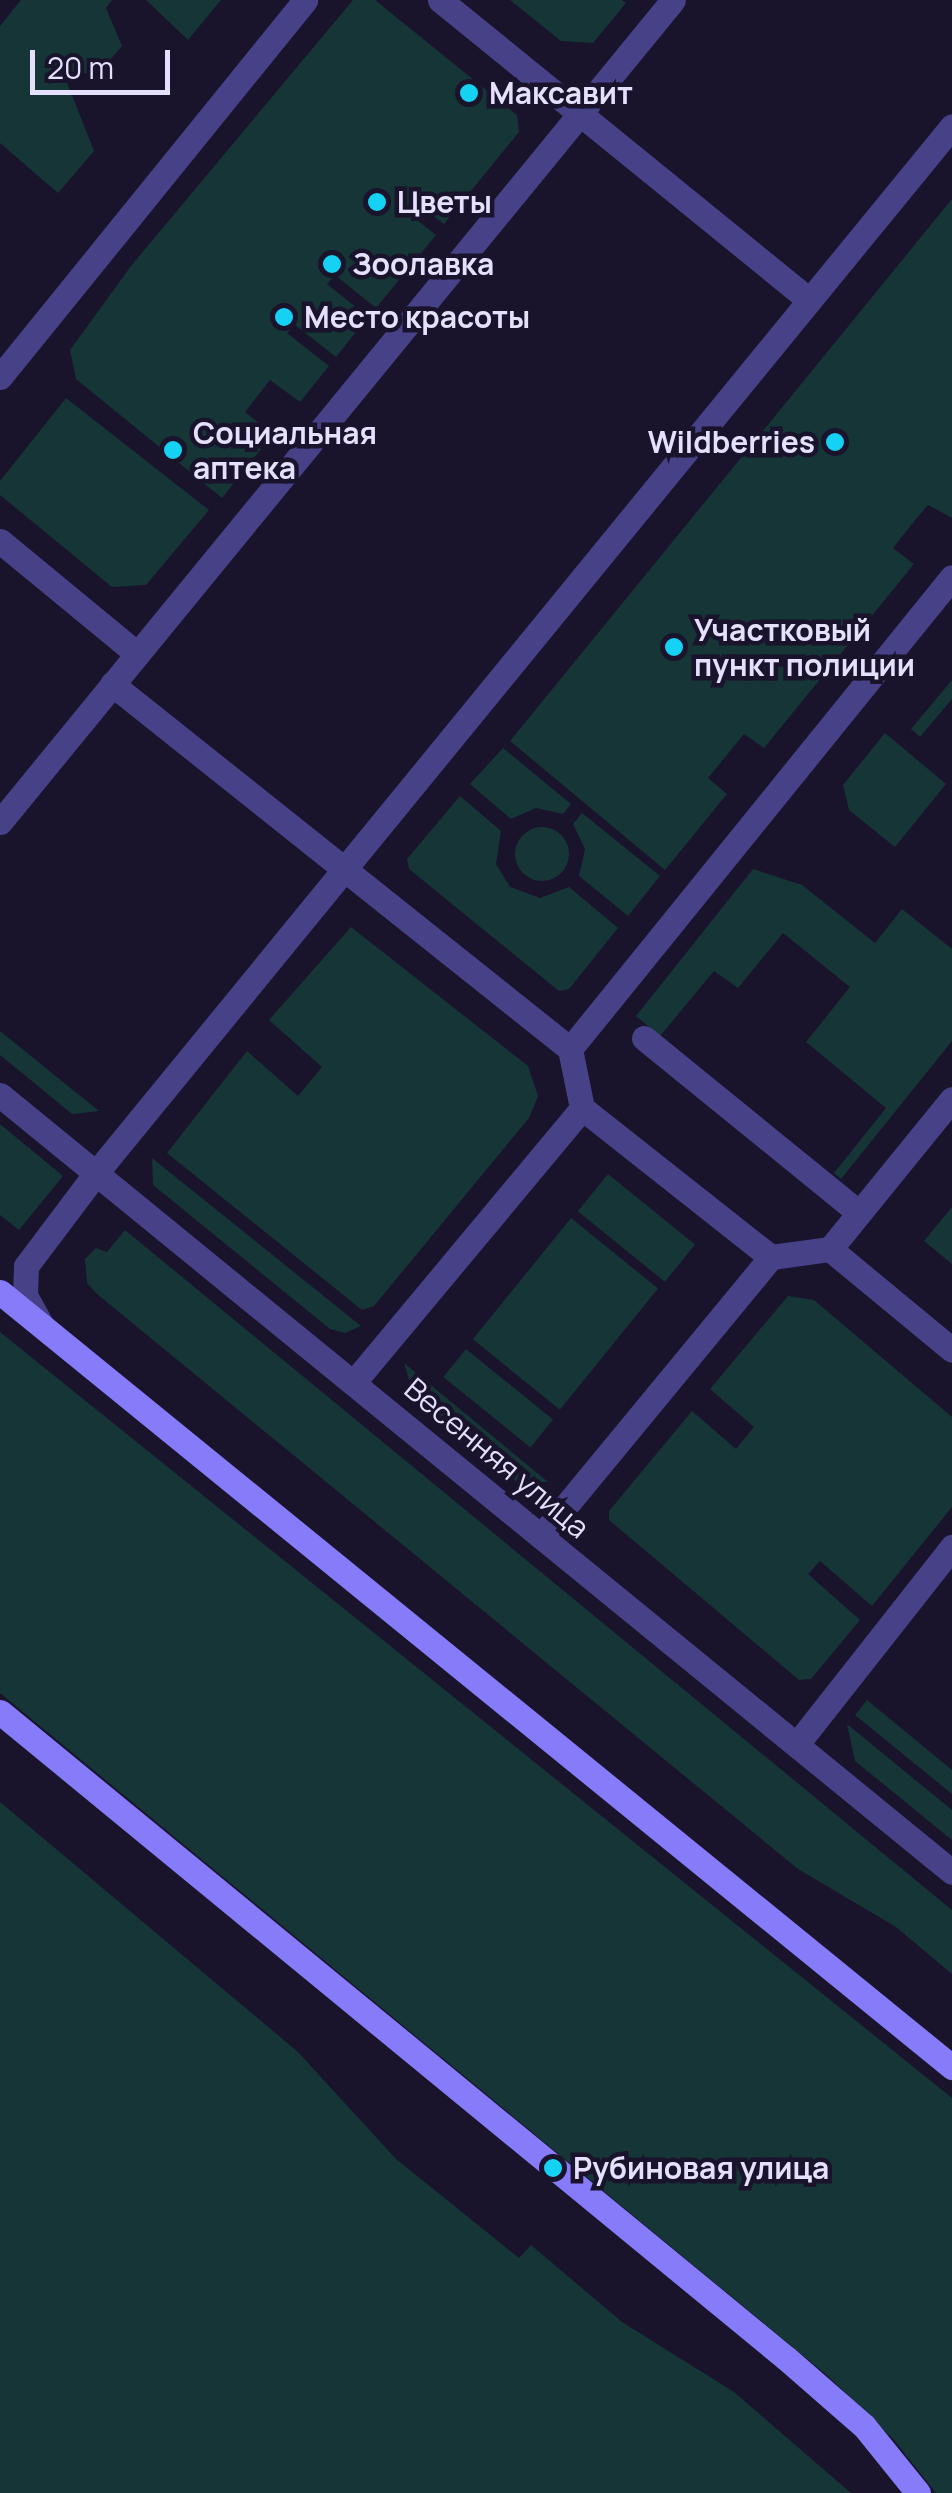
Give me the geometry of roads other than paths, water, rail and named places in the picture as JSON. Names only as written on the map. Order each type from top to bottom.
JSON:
[{"type":"street","points":[[0,377],[305,0]]},
{"type":"street","points":[[440,0],[808,299]]},
{"type":"street","points":[[0,822],[673,0]]},
{"type":"street","points":[[42,1326],[25,1295],[26,1266],[96,1172],[340,869],[952,126]]},
{"type":"street","points":[[0,541],[137,654]]},
{"type":"street","points":[[570,1049],[952,577]]},
{"type":"street","points":[[112,684],[570,1049],[582,1108],[771,1257]]},
{"type":"street","points":[[644,1038],[858,1213]]},
{"type":"street","name":"Весенняя улица","points":[[0,1096],[952,1872]]},
{"type":"street","points":[[541,1536],[771,1257],[830,1249],[952,1099]]},
{"type":"street","points":[[354,1382],[582,1108]]},
{"type":"street","points":[[830,1249],[952,1350]]},
{"type":"street","points":[[0,1292],[952,2067]]},
{"type":"street","points":[[797,1744],[952,1548]]},
{"type":"street","points":[[0,1712],[786,2358],[864,2426],[918,2493]]},
{"type":"place","name":"Максавит","points":[[469,93]]},
{"type":"place","name":"Цветы","points":[[377,202]]},
{"type":"place","name":"Зоолавка","points":[[332,264]]},
{"type":"place","name":"Место красоты","points":[[284,317]]},
{"type":"place","name":"Wildberries","points":[[835,442]]},
{"type":"place","name":"Социальная аптека","points":[[173,450]]},
{"type":"place","name":"Участковый пункт полиции","points":[[674,647]]},
{"type":"place","name":"Рубиновая улица","points":[[553,2168]]}]
